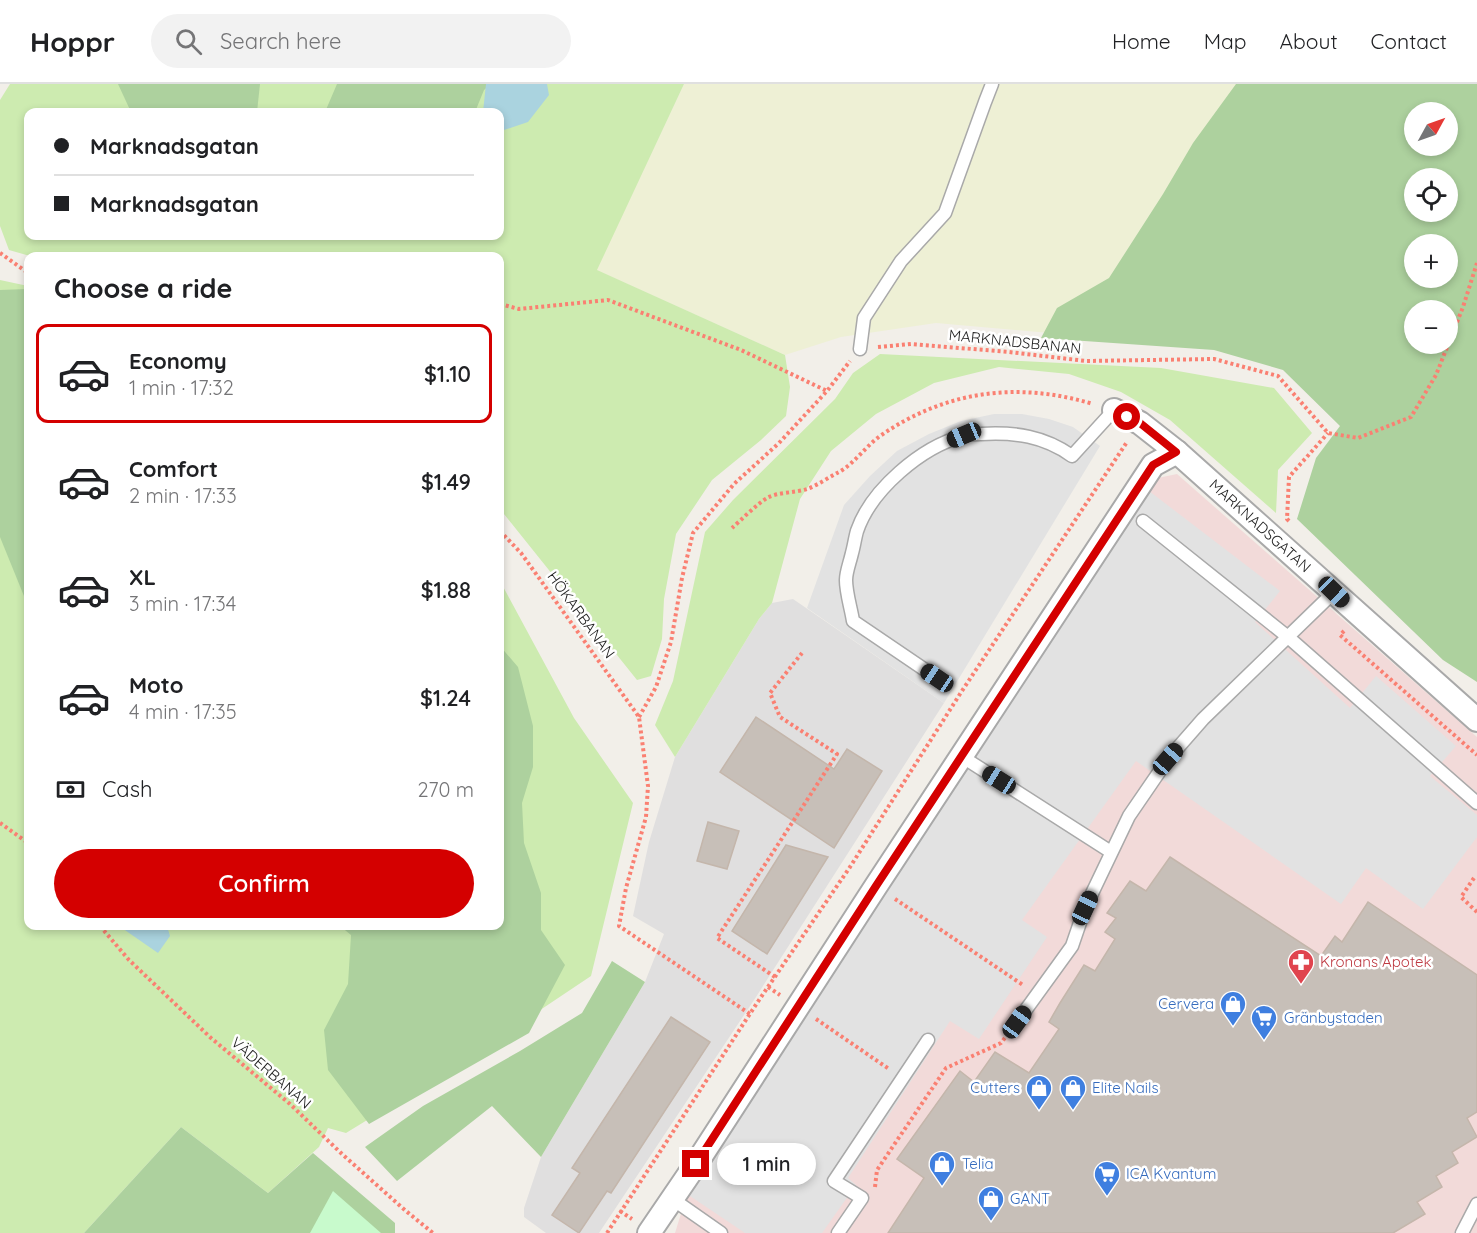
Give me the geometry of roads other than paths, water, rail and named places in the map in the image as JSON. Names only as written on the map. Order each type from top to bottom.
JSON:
[{"type":"street","name":"MARKNADSGATAN","points":[[1114,410],[1140,423],[1176,452],[1477,720]]},
{"type":"street","points":[[649,1233],[1153,465],[1176,452]]},
{"type":"lane","points":[[860,349],[864,318],[901,261],[945,213],[992,84]]},
{"type":"lane","points":[[937,678],[853,621],[846,580],[858,530],[871,506],[908,465],[936,447],[964,435],[996,433],[1019,435],[1042,440],[1072,456],[1114,410]]},
{"type":"lane","points":[[1143,521],[1288,637],[1477,803]]},
{"type":"lane","points":[[1017,1022],[1072,946],[1085,908],[1129,816],[1168,759],[1203,719],[1334,592]]},
{"type":"lane","points":[[961,756],[1111,852]]},
{"type":"lane","points":[[838,1233],[862,1198],[834,1181],[927,1040]]},
{"type":"lane","points":[[671,1198],[721,1233]]},
{"type":"lane","points":[[1462,1233],[1477,1204]]},
{"type":"water","points":[[486,84],[547,84],[549,95],[528,122],[504,130],[504,108],[483,108]]},
{"type":"water","points":[[125,930],[168,930],[170,936],[158,953]]},
{"type":"place","name":"Kronans Apotek","points":[[1301,985]]},
{"type":"place","name":"Cervera","points":[[1233,1027]]},
{"type":"place","name":"Gränbystaden","points":[[1264,1041]]},
{"type":"place","name":"Cutters","points":[[1039,1111]]},
{"type":"place","name":"Elite Nails","points":[[1073,1111]]},
{"type":"place","name":"Telia","points":[[942,1187]]},
{"type":"place","name":"ICA Kvantum","points":[[1107,1197]]},
{"type":"place","name":"GANT","points":[[991,1222]]}]
